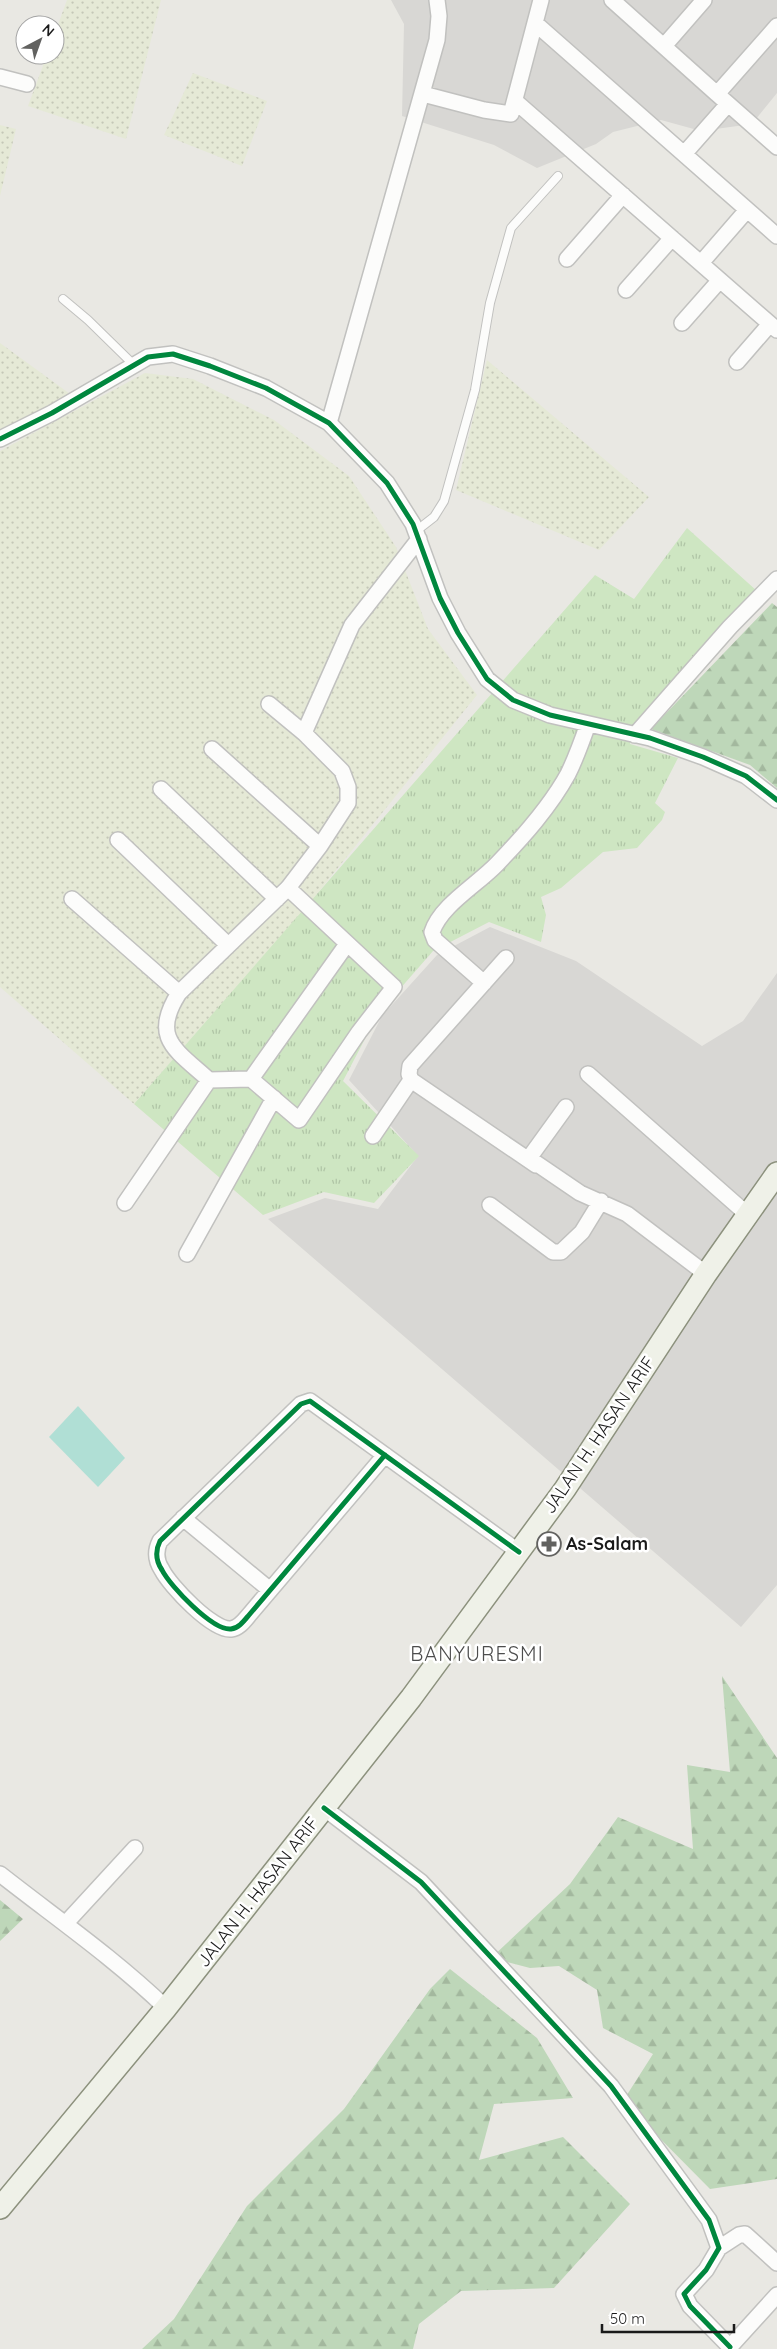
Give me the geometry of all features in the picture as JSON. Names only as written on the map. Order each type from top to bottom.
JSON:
[{"type":"main road","name":"JALAN H. HASAN ARIF","points":[[0,2208],[166,2008],[411,1698],[565,1489],[706,1274],[748,1214],[775,1180]]},
{"type":"street","points":[[329,423],[437,40],[439,16],[437,0]]},
{"type":"street","points":[[423,94],[484,110],[511,114],[541,0]]},
{"type":"street","points":[[612,0],[777,146]]},
{"type":"street","points":[[664,46],[704,0]]},
{"type":"street","points":[[535,23],[777,236]]},
{"type":"street","points":[[684,154],[722,99],[777,26]]},
{"type":"street","points":[[0,77],[27,84]]},
{"type":"street","points":[[514,101],[774,327],[737,362]]},
{"type":"street","points":[[567,259],[623,195]]},
{"type":"street","points":[[701,263],[747,210]]},
{"type":"street","points":[[626,290],[672,238]]},
{"type":"street","points":[[682,323],[720,280]]},
{"type":"street","points":[[0,439],[52,413],[148,357],[173,354],[266,388],[329,423],[387,483],[417,535],[440,598],[458,632],[487,679],[513,700],[550,715],[635,735],[703,757],[746,776],[777,800]]},
{"type":"street","points":[[304,733],[352,625],[417,535]]},
{"type":"street","points":[[635,735],[730,627],[777,579]]},
{"type":"street","points":[[161,789],[282,894],[347,944],[394,987],[359,1032],[299,1120],[251,1079],[209,1080],[169,1044],[166,1022],[171,1006],[179,993],[282,894],[320,846],[348,803],[348,786],[342,771],[304,733],[269,704]]},
{"type":"street","points":[[484,983],[435,940],[432,932],[435,922],[445,909],[496,864],[548,806],[568,773],[588,724]]},
{"type":"street","points":[[212,749],[320,846]]},
{"type":"street","points":[[118,840],[228,945]]},
{"type":"street","points":[[72,898],[179,993]]},
{"type":"street","points":[[251,1079],[347,944]]},
{"type":"street","points":[[506,958],[410,1066],[409,1074],[411,1080],[580,1194],[601,1201],[627,1214],[706,1274]]},
{"type":"street","points":[[588,1074],[748,1214]]},
{"type":"street","points":[[125,1204],[209,1080]]},
{"type":"street","points":[[373,1136],[411,1080]]},
{"type":"street","points":[[187,1254],[274,1098]]},
{"type":"street","points":[[536,1165],[532,1154],[566,1107]]},
{"type":"street","points":[[490,1205],[553,1252],[561,1252],[582,1232],[601,1201]]},
{"type":"street","points":[[385,1455],[243,1623],[237,1627],[229,1629],[210,1620],[189,1602],[162,1570],[156,1555],[160,1541],[301,1404],[307,1401],[320,1406],[519,1552]]},
{"type":"street","points":[[183,1518],[270,1590]]},
{"type":"street","points":[[324,1808],[421,1882],[611,2086],[709,2220],[719,2248]]},
{"type":"street","points":[[66,1923],[135,1848]]},
{"type":"street","points":[[0,1874],[66,1923],[137,1980],[166,2008]]},
{"type":"street","points":[[777,2263],[751,2237],[745,2234],[739,2235],[719,2248],[706,2270],[684,2294],[690,2306],[729,2348],[777,2295]]},
{"type":"lane","points":[[417,535],[434,517],[444,500],[475,390],[490,303],[510,228],[558,176]]},
{"type":"lane","points":[[63,299],[134,365]]},
{"type":"shaded area","points":[[391,0],[777,0],[777,93],[752,124],[701,131],[661,120],[613,132],[596,144],[537,168],[494,145],[402,116],[404,24]]},
{"type":"shaded area","points":[[490,927],[576,961],[702,1046],[743,1021],[777,973],[777,1585],[741,1627],[268,1219],[325,1198],[378,1209],[418,1156],[349,1080],[382,1016],[437,955]]},
{"type":"shaded area","points":[[78,1406],[125,1458],[98,1487],[49,1437]]},
{"type":"green space","points":[[67,0],[161,0],[126,139],[28,106],[43,65],[65,65],[65,15],[62,15]]},
{"type":"green space","points":[[193,73],[267,101],[242,166],[164,135]]},
{"type":"green space","points":[[0,125],[16,129],[0,196]]},
{"type":"green space","points":[[0,343],[77,399],[0,433]]},
{"type":"green space","points":[[487,360],[649,497],[599,550],[456,490]]},
{"type":"green space","points":[[145,373],[193,379],[274,420],[349,476],[396,547],[428,629],[477,695],[308,905],[134,1104],[0,987],[0,451]]},
{"type":"green space","points":[[687,528],[757,591],[636,722],[630,744],[678,758],[655,803],[665,812],[662,820],[637,848],[603,852],[561,888],[541,897],[546,915],[541,942],[489,922],[433,951],[378,1014],[343,1081],[419,1156],[374,1203],[324,1192],[263,1215],[134,1104],[595,575],[634,599]]},
{"type":"green space","points":[[772,603],[777,607],[777,788],[750,765],[651,729]]},
{"type":"green space","points":[[722,1676],[777,1758],[777,2179],[710,2189],[623,2101],[653,2054],[603,2028],[597,1990],[559,1966],[530,1968],[491,1958],[570,1884],[618,1817],[693,1849],[687,1765],[730,1772]]},
{"type":"green space","points":[[0,1900],[23,1919],[0,1941]]},
{"type":"green space","points":[[450,1969],[537,2038],[573,2098],[494,2104],[479,2160],[563,2137],[630,2204],[554,2288],[461,2291],[419,2324],[413,2349],[142,2349],[174,2319],[247,2206],[344,2109],[430,1989]]},
{"type":"cycle path","points":[[0,439],[52,413],[148,357],[173,354],[266,388],[329,423],[387,483],[413,524],[440,598],[458,633],[487,679],[513,700],[550,715],[650,738],[703,757],[746,776],[777,800]]},
{"type":"cycle path","points":[[385,1455],[249,1615],[245,1620],[236,1627],[231,1629],[223,1628],[203,1615],[174,1586],[160,1567],[157,1560],[160,1541],[301,1404],[310,1401],[519,1552]]},
{"type":"cycle path","points":[[324,1808],[421,1882],[611,2086],[709,2220],[719,2248],[706,2270],[684,2294],[690,2306],[730,2347]]},
{"type":"place","name":"As-Salam","points":[[549,1544]]},
{"type":"district","name":"BANYURESMI","points":[[477,1654]]}]
